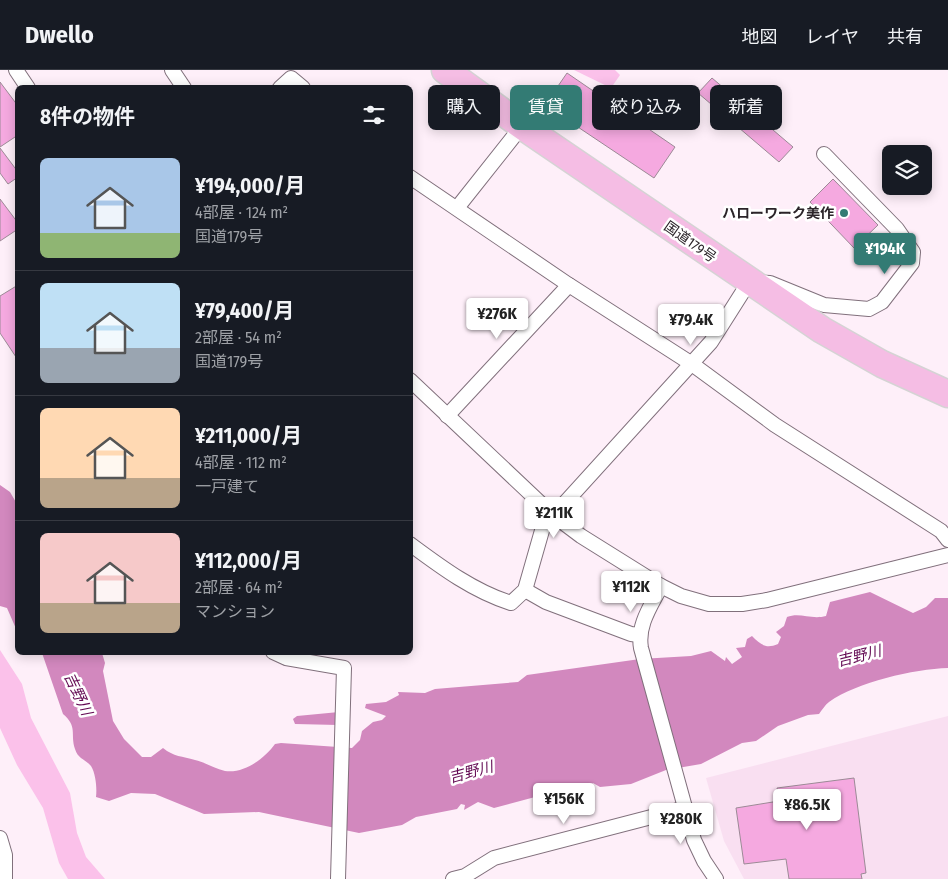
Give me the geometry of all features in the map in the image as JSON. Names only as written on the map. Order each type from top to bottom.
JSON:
[{"type":"highway","name":"国道179号","points":[[445,70],[510,117]]},
{"type":"highway","name":"国道179号","points":[[528,130],[822,330],[882,364],[948,394]]},
{"type":"street","points":[[16,70],[26,85]]},
{"type":"street","points":[[172,70],[182,85]]},
{"type":"street","points":[[283,85],[291,78],[299,85]]},
{"type":"street","points":[[457,208],[519,130]]},
{"type":"street","points":[[413,546],[448,573],[498,599],[511,603],[525,590],[543,528],[692,364],[710,342],[749,282],[776,285],[824,305],[869,309],[882,302],[912,262],[912,252],[897,229],[824,154]]},
{"type":"street","points":[[413,179],[569,285],[692,364],[775,425],[942,531],[948,540]]},
{"type":"street","points":[[447,416],[569,285]]},
{"type":"street","points":[[413,383],[553,515],[581,536],[661,586],[681,596],[709,604],[742,604],[767,600],[948,555]]},
{"type":"street","points":[[661,586],[643,620],[640,642],[694,840],[704,861],[716,879]]},
{"type":"street","points":[[525,590],[546,602],[631,634],[640,642]]},
{"type":"street","points":[[280,655],[286,658],[344,668],[338,879]]},
{"type":"street","points":[[453,879],[465,876],[494,858],[686,808]]},
{"type":"street","points":[[0,838],[5,855],[5,879]]},
{"type":"shaded area","points":[[574,70],[615,70],[620,75],[613,85],[605,85]]},
{"type":"shaded area","points":[[0,650],[22,684],[31,718],[70,793],[77,833],[86,857],[105,879],[68,879],[59,863],[43,808],[17,765],[0,728]]},
{"type":"shaded area","points":[[948,716],[948,879],[744,879],[724,841],[706,778]]},
{"type":"water","points":[[0,485],[10,492],[15,501],[15,626],[7,608],[0,606]]},
{"type":"water","name":"吉野川","points":[[870,592],[913,613],[926,607],[935,598],[948,598],[948,668],[903,674],[855,688],[829,702],[819,714],[808,715],[778,726],[756,741],[742,743],[701,764],[666,770],[631,784],[600,787],[593,783],[585,790],[571,788],[559,797],[535,797],[494,808],[478,802],[464,810],[465,805],[461,804],[457,809],[416,817],[402,825],[359,833],[259,812],[204,814],[155,794],[131,793],[109,801],[96,797],[96,782],[93,769],[76,752],[72,727],[63,714],[43,655],[103,655],[105,663],[103,671],[113,721],[124,739],[142,757],[151,757],[163,748],[175,755],[199,761],[221,770],[232,771],[253,764],[266,755],[275,744],[352,748],[360,740],[362,731],[373,722],[382,720],[386,716],[365,708],[366,704],[386,702],[399,695],[398,692],[425,693],[435,689],[518,682],[527,675],[640,659],[691,656],[711,651],[725,661],[726,657],[732,664],[742,657],[736,648],[745,647],[747,639],[752,636],[764,645],[778,644],[781,637],[776,632],[784,626],[787,617],[796,615],[826,616],[830,602]]},
{"type":"water","points":[[339,712],[338,725],[295,724],[293,719],[297,716]]},
{"type":"building","points":[[567,73],[592,90],[592,130],[650,130],[675,147],[654,178],[582,130],[582,85],[559,85]]},
{"type":"building","points":[[712,78],[720,85],[710,85],[710,103],[700,95],[700,91]]},
{"type":"building","points":[[0,82],[15,102],[15,137],[0,147]]},
{"type":"building","points":[[741,130],[773,130],[793,147],[779,162]]},
{"type":"building","points":[[0,148],[15,168],[15,179],[8,184],[0,173]]},
{"type":"building","name":"ハローワーク美作","points":[[833,179],[878,225],[854,248],[810,202]]},
{"type":"building","points":[[0,199],[15,219],[15,231],[0,241]]},
{"type":"building","points":[[15,287],[15,356],[0,333],[0,296]]},
{"type":"building","points":[[854,778],[866,873],[861,874],[862,879],[789,879],[786,859],[744,864],[736,808],[779,801],[777,788]]},
{"type":"place","name":"ハローワーク美作","points":[[844,213]]}]
